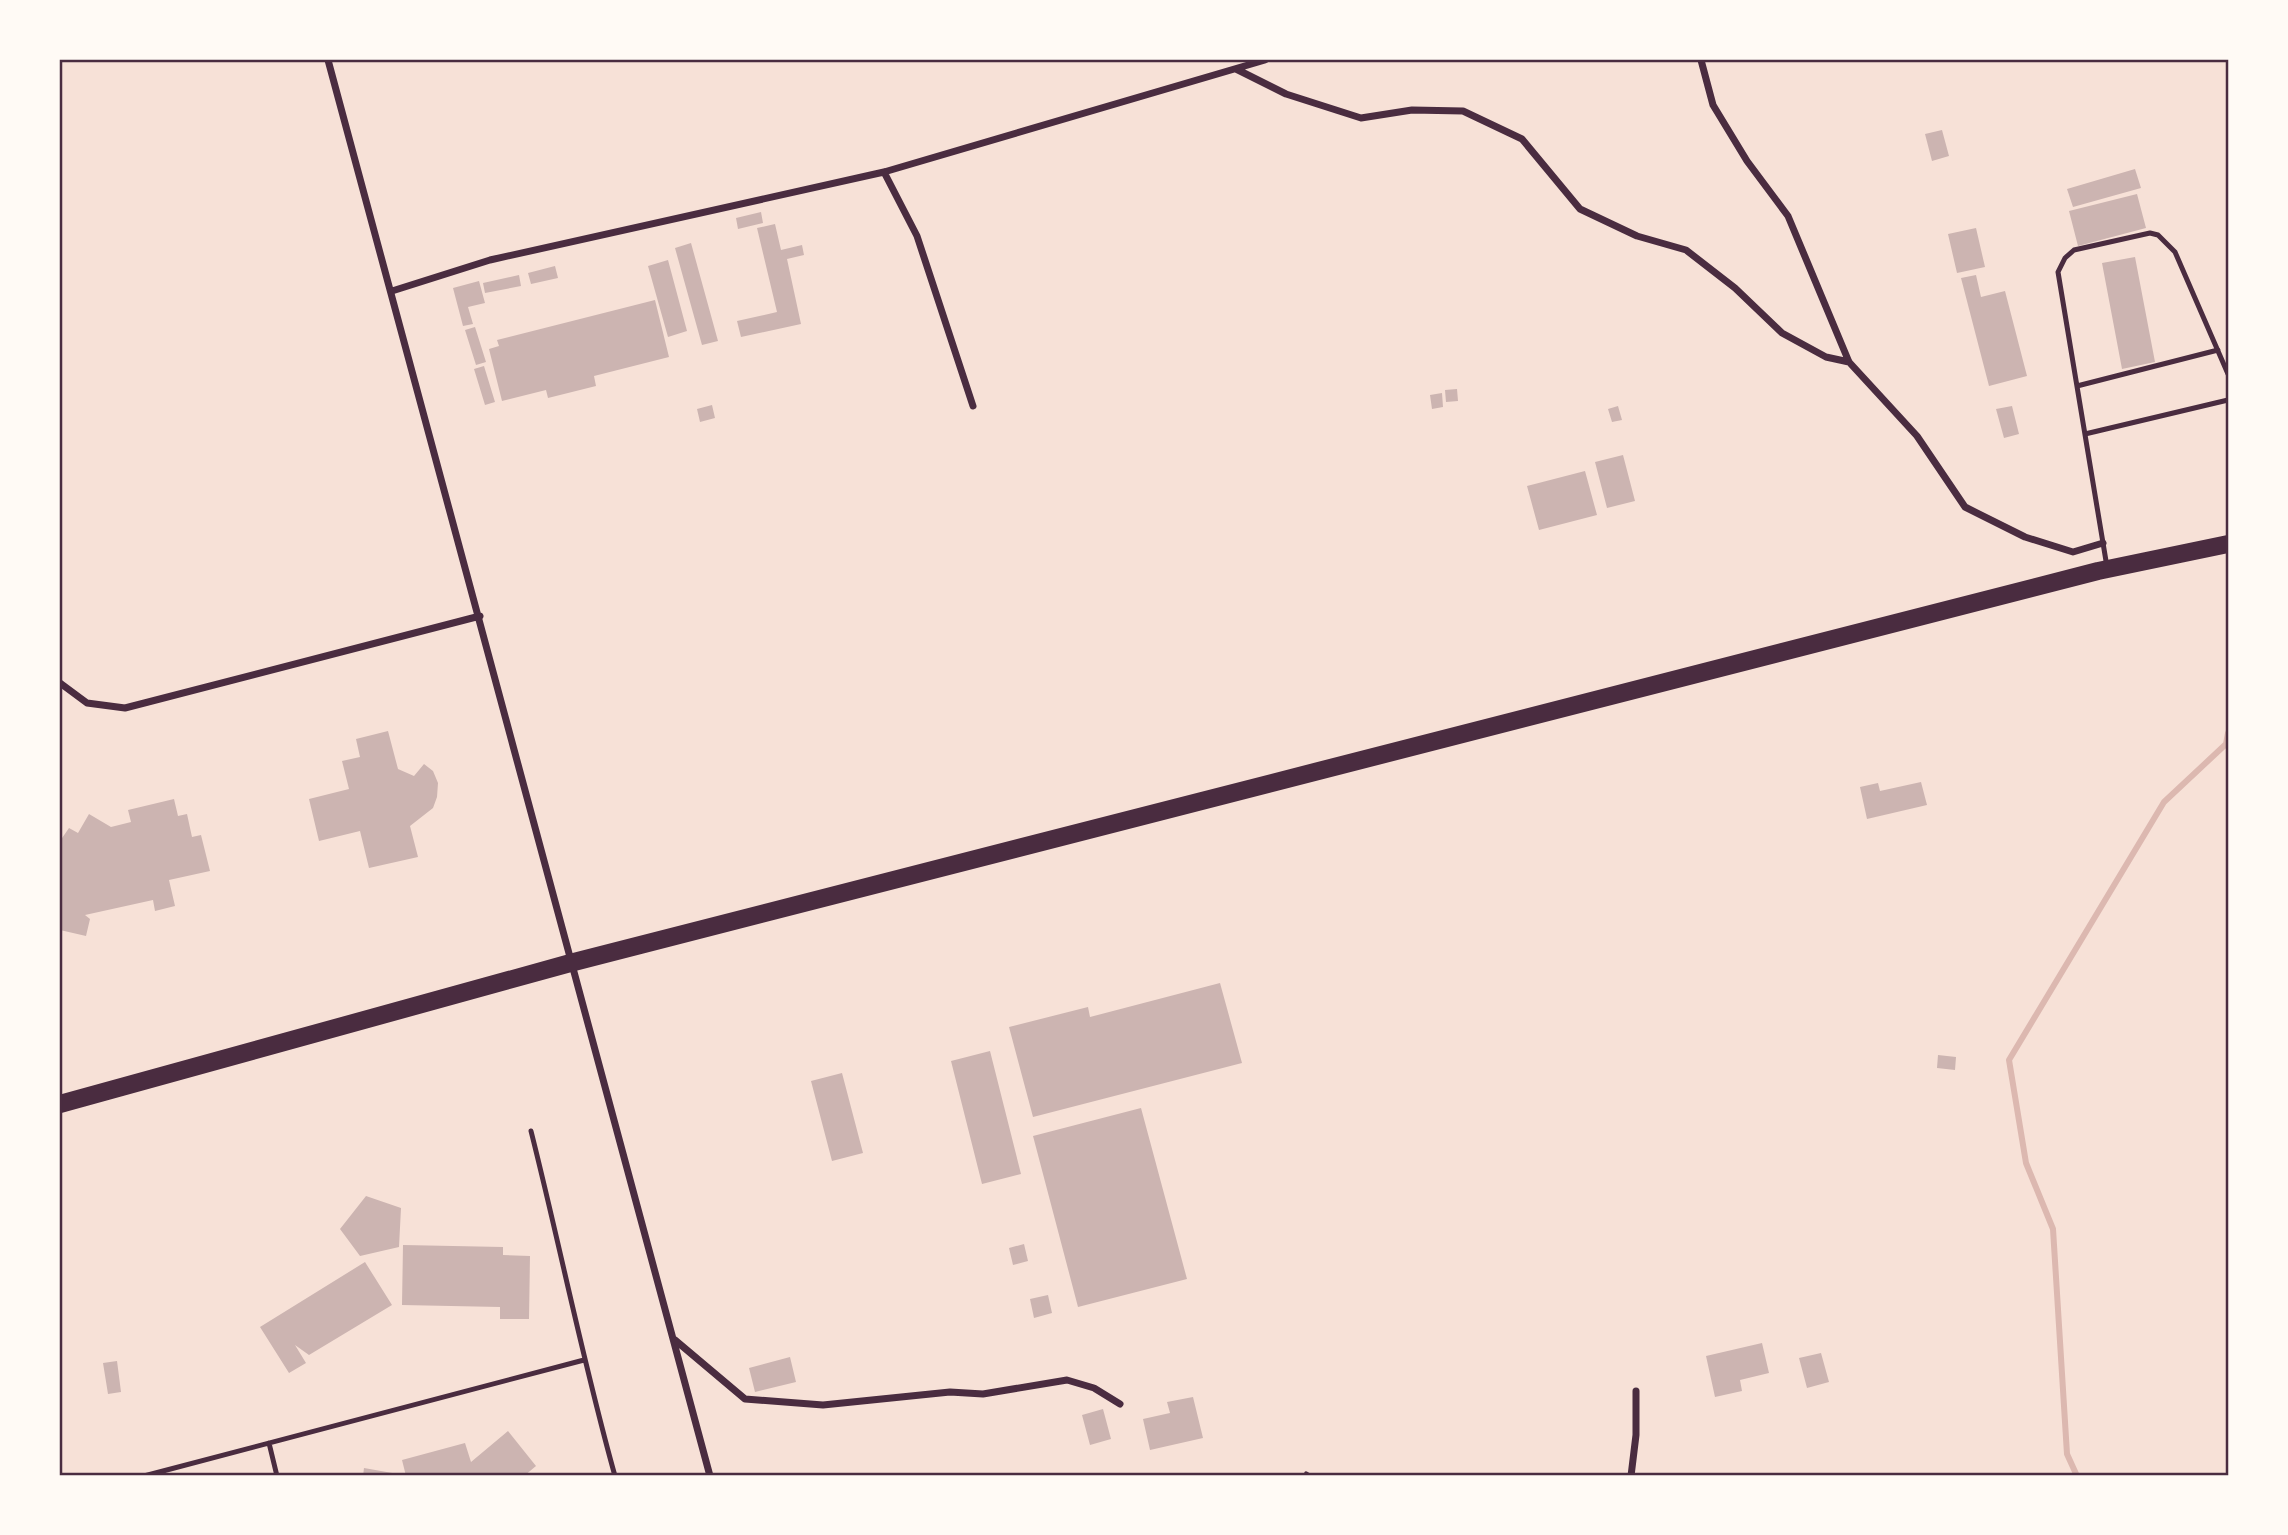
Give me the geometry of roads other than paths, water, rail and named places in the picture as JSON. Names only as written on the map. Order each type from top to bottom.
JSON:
[{"type":"highway","points":[[60,1104],[574,962],[2108,569],[2228,544]]},
{"type":"street","points":[[328,60],[574,962],[710,1475]]},
{"type":"street","points":[[391,291],[490,260],[884,172],[1265,60]]},
{"type":"street","points":[[1701,60],[1713,105],[1747,161],[1788,216],[1849,362],[1917,436],[1965,507],[2025,537],[2073,552],[2103,543]]},
{"type":"street","points":[[1235,68],[1286,94],[1361,118],[1412,110],[1463,111],[1522,139],[1580,209],[1637,236],[1686,250],[1735,288],[1782,333],[1826,357],[1849,362]]},
{"type":"street","points":[[884,172],[917,236],[973,406]]},
{"type":"street","points":[[60,682],[87,703],[125,708],[480,617]]},
{"type":"street","points":[[674,1339],[745,1399],[823,1405],[950,1392],[983,1394],[1067,1380],[1094,1388],[1120,1404]]},
{"type":"street","points":[[1630,1475],[1636,1435],[1636,1391]]},
{"type":"lane","points":[[2108,569],[2058,272],[2065,258],[2074,250],[2150,233],[2158,235],[2175,252],[2228,374]]},
{"type":"lane","points":[[2077,386],[2218,350]]},
{"type":"lane","points":[[2085,434],[2228,400]]},
{"type":"lane","points":[[531,1131],[563,1258],[584,1360],[615,1475]]},
{"type":"lane","points":[[144,1475],[584,1360]]},
{"type":"lane","points":[[269,1443],[277,1475]]},
{"type":"waterway","points":[[2077,1476],[2067,1454],[2053,1229],[2026,1163],[2009,1060],[2164,802],[2226,744],[2228,733]]}]
